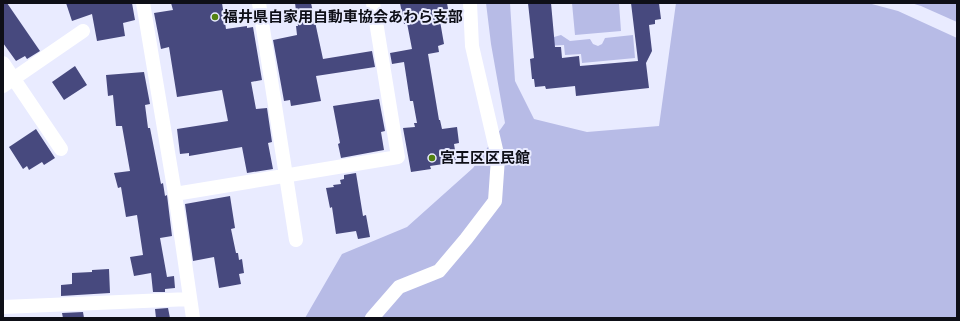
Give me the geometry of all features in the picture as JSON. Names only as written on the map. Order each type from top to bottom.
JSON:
[{"type":"street","points":[[143,3],[175,194],[193,318]]},
{"type":"street","points":[[258,3],[296,240]]},
{"type":"street","points":[[175,194],[398,157],[373,3]]},
{"type":"street","points":[[372,318],[399,287],[439,271],[495,201],[498,158],[472,46],[470,3]]},
{"type":"street","points":[[8,82],[83,31]]},
{"type":"street","points":[[3,63],[8,82],[61,149]]},
{"type":"street","points":[[3,307],[190,299]]},
{"type":"shaded area","points":[[486,3],[510,3],[515,81],[534,119],[587,132],[659,126],[676,3],[868,3],[898,11],[957,38],[957,318],[305,318],[342,254],[407,227],[473,168],[505,123],[491,44]]},
{"type":"shaded area","points":[[572,3],[619,3],[621,31],[575,35]]},
{"type":"shaded area","points":[[911,3],[957,3],[957,22],[921,6]]},
{"type":"shaded area","points":[[561,35],[570,41],[590,39],[593,44],[598,46],[602,44],[605,38],[633,35],[635,58],[582,63],[581,54],[565,55],[564,45],[546,46],[554,37]]},
{"type":"building","points":[[3,3],[7,3],[40,51],[27,59],[25,56],[16,61],[3,43]]},
{"type":"building","points":[[66,3],[132,3],[135,20],[123,23],[125,36],[97,41],[92,14],[72,21]]},
{"type":"building","points":[[171,3],[222,3],[226,29],[247,26],[247,28],[253,27],[262,80],[251,82],[256,109],[267,108],[272,142],[268,143],[273,169],[247,173],[242,147],[189,156],[189,153],[180,154],[177,129],[228,121],[222,90],[177,97],[169,47],[161,49],[154,13],[173,10]]},
{"type":"building","points":[[295,3],[311,3],[323,59],[372,51],[375,67],[316,76],[321,101],[291,106],[290,100],[284,101],[273,40],[297,35],[296,26],[298,26]]},
{"type":"building","points":[[400,3],[447,3],[450,20],[440,21],[444,44],[438,46],[439,52],[428,54],[439,120],[442,129],[457,127],[459,143],[454,144],[457,162],[430,166],[431,169],[411,172],[403,128],[415,127],[414,123],[417,123],[413,101],[410,101],[404,62],[392,64],[390,53],[412,49],[407,23],[404,24]]},
{"type":"building","points":[[528,3],[551,3],[555,47],[561,47],[562,58],[579,56],[580,66],[638,61],[631,3],[659,3],[661,19],[655,20],[655,24],[649,25],[652,51],[646,63],[649,88],[576,96],[575,86],[546,89],[545,86],[535,87],[534,79],[532,79],[530,59],[534,58]]},
{"type":"building","points":[[75,66],[87,85],[64,100],[52,82]]},
{"type":"building","points":[[144,72],[150,104],[145,105],[148,128],[150,128],[161,184],[163,183],[165,196],[167,195],[172,236],[160,238],[167,277],[174,276],[175,288],[165,289],[165,292],[153,292],[151,273],[134,276],[130,257],[143,255],[137,215],[126,217],[121,187],[118,188],[114,173],[130,171],[122,126],[116,126],[113,95],[108,96],[106,75]]},
{"type":"building","points":[[379,99],[385,131],[381,132],[384,150],[341,158],[338,144],[340,143],[333,106]]},
{"type":"building","points":[[36,129],[55,158],[44,165],[42,162],[29,170],[27,166],[23,169],[9,147]]},
{"type":"building","points":[[356,173],[363,216],[366,215],[370,237],[358,239],[356,231],[336,234],[332,207],[330,208],[326,188],[341,184],[340,180],[344,179],[344,175]]},
{"type":"building","points":[[230,196],[235,228],[231,229],[236,253],[238,253],[239,260],[242,259],[244,273],[239,274],[241,284],[219,288],[214,257],[193,261],[185,204]]},
{"type":"building","points":[[109,269],[110,293],[61,296],[61,285],[72,284],[72,273]]},
{"type":"building","points":[[168,308],[170,318],[156,318],[155,309]]},
{"type":"building","points":[[83,312],[84,318],[63,318],[62,313]]},
{"type":"place","name":"福井県自家用自動車協会あわら支部","points":[[215,17]]},
{"type":"place","name":"宮王区区民館","points":[[432,158]]}]
